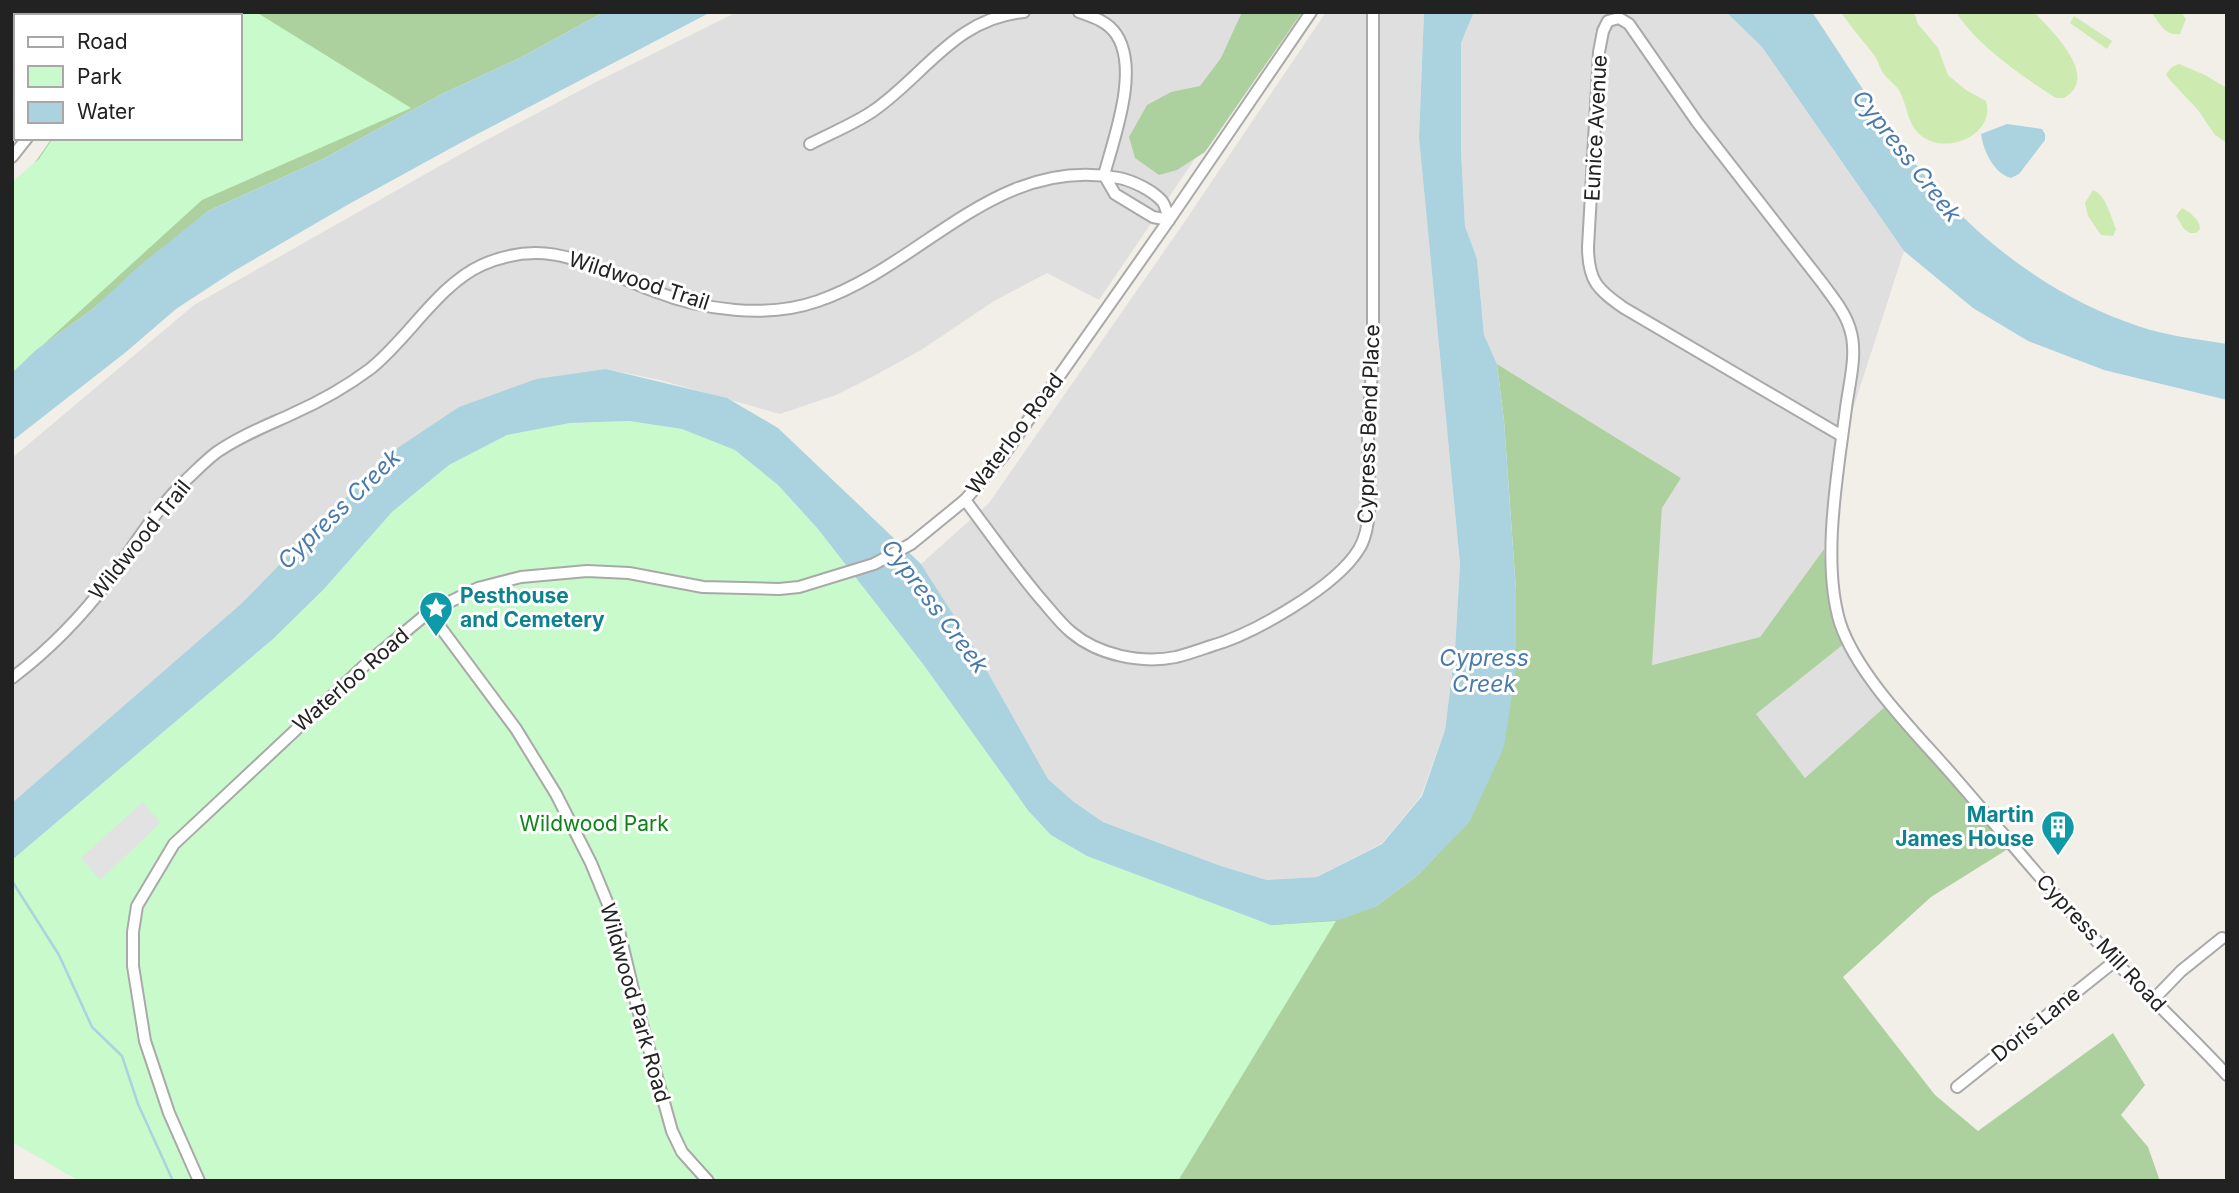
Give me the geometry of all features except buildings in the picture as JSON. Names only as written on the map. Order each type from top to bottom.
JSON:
[{"type":"street","points":[[810,144],[873,110],[954,39],[981,23],[1024,12]]},
{"type":"street","points":[[1079,12],[1107,24],[1115,32],[1123,52],[1125,73],[1122,106],[1104,175],[1115,194],[1153,217],[1169,220]]},
{"type":"street","name":"Waterloo Road","points":[[199,1181],[169,1113],[145,1041],[133,966],[132,932],[137,906],[174,844],[365,665],[429,612],[478,588],[521,577],[587,570],[629,573],[703,587],[779,589],[818,582],[874,564],[911,544],[965,500],[1003,456],[1311,12]]},
{"type":"street","name":"Cypress Bend Place","points":[[965,500],[1021,575],[1069,631],[1088,644],[1108,652],[1141,658],[1174,657],[1236,639],[1265,625],[1346,566],[1360,548],[1366,528],[1368,506],[1368,441],[1373,354],[1373,12]]},
{"type":"street","name":"Eunice Avenue","points":[[1619,18],[1629,24],[1697,121],[1841,310],[1851,330],[1852,340],[1851,372],[1842,436],[1633,313],[1606,296],[1592,279],[1588,245],[1599,52],[1608,21],[1619,18]]},
{"type":"street","points":[[12,157],[25,140]]},
{"type":"street","name":"Wildwood Trail","points":[[12,678],[67,630],[107,583],[177,490],[210,459],[257,429],[341,389],[371,368],[403,340],[443,292],[480,266],[516,255],[550,253],[583,261],[652,291],[689,303],[734,310],[780,308],[815,303],[852,287],[999,194],[1040,179],[1104,175],[1127,180],[1164,203],[1169,220]]},
{"type":"street","name":"Cypress Mill Road","points":[[1842,436],[1832,545],[1836,600],[1840,621],[1859,661],[1899,713],[2115,961],[2227,1075]]},
{"type":"street","name":"Wildwood Park Road","points":[[429,612],[516,729],[556,794],[591,863],[619,931],[636,1006],[672,1131],[682,1152],[708,1181]]},
{"type":"street","points":[[2153,1000],[2199,955],[2222,938]]},
{"type":"street","name":"Doris Lane","points":[[1958,1087],[2115,961]]},
{"type":"shaded area","points":[[737,12],[1294,13],[1099,300],[1047,273],[994,301],[921,350],[870,378],[836,395],[780,414],[660,380],[606,369],[326,517],[197,645],[12,803],[12,458],[194,305],[475,146]]},
{"type":"shaded area","points":[[1326,12],[1424,12],[1419,138],[1460,564],[1455,650],[1445,730],[1421,796],[1382,843],[1317,877],[1267,880],[1221,866],[1103,822],[1074,802],[1048,779],[969,639],[921,564],[989,503],[1181,227]]},
{"type":"shaded area","points":[[1474,12],[1726,12],[1762,47],[1904,251],[1850,418],[1824,549],[1760,637],[1651,665],[1662,508],[1681,478],[1497,364],[1484,335],[1477,259],[1465,226],[1461,151],[1461,43]]},
{"type":"shaded area","points":[[1845,643],[1888,704],[1805,778],[1755,714]]},
{"type":"shaded area","points":[[143,802],[160,823],[100,880],[81,858]]},
{"type":"green space","points":[[12,12],[76,12],[14,14],[12,127]]},
{"type":"green space","points":[[256,12],[411,108],[202,200],[12,373],[12,182],[39,159],[52,140],[242,140],[242,14],[136,14]]},
{"type":"green space","points":[[604,12],[520,58],[442,94],[323,159],[208,211],[94,308],[36,350],[12,373],[15,191],[51,140],[242,140],[242,14],[128,14]]},
{"type":"green space","points":[[1242,12],[1302,12],[1205,152],[1177,170],[1159,175],[1135,158],[1129,137],[1147,105],[1171,92],[1200,86],[1221,58]]},
{"type":"green space","points":[[1841,12],[1914,12],[1918,24],[1938,48],[1948,75],[1966,90],[1986,101],[1987,113],[1977,132],[1968,138],[1945,144],[1933,142],[1918,133],[1911,123],[1900,91],[1884,74],[1876,57]]},
{"type":"green space","points":[[1956,12],[2034,12],[2070,54],[2076,67],[2074,89],[2064,98],[2056,98],[2048,93],[1986,46]]},
{"type":"green space","points":[[2151,12],[2181,12],[2186,19],[2180,34],[2166,31]]},
{"type":"green space","points":[[2074,16],[2112,41],[2107,49],[2070,23]]},
{"type":"green space","points":[[2179,64],[2227,88],[2227,143],[2215,135],[2198,110],[2169,79],[2166,74]]},
{"type":"green space","points":[[2093,190],[2108,207],[2116,229],[2113,236],[2101,235],[2088,216],[2085,203]]},
{"type":"green space","points":[[2182,208],[2198,222],[2200,229],[2196,233],[2184,229],[2176,216]]},
{"type":"green space","points":[[1497,364],[1681,478],[1662,508],[1652,665],[1760,637],[1824,549],[1832,609],[1845,643],[1756,714],[1805,778],[1888,704],[2008,849],[1931,897],[1843,977],[1935,1095],[1978,1131],[2113,1033],[2145,1085],[2121,1115],[2148,1147],[2160,1181],[727,1181],[926,668],[1001,775],[1051,835],[1375,907],[1418,875],[1469,821],[1516,667],[1516,590],[1504,421]]},
{"type":"green space","name":"Wildwood Park","points":[[629,421],[682,429],[736,450],[778,485],[818,529],[926,668],[1028,810],[1051,835],[1271,925],[1336,921],[1178,1181],[79,1181],[12,1142],[12,860],[273,639],[324,589],[392,512],[449,465],[507,435],[570,423]]},
{"type":"water","points":[[604,12],[711,12],[464,141],[234,271],[176,309],[126,352],[12,441],[12,373],[36,350],[94,308],[139,266],[208,211],[323,159],[442,94],[520,58]]},
{"type":"water","name":"Cypress Creek","points":[[1424,12],[1474,12],[1461,43],[1461,151],[1465,226],[1477,259],[1484,335],[1497,364],[1504,421],[1516,590],[1516,667],[1504,747],[1470,821],[1418,875],[1375,907],[1339,920],[1271,925],[1087,856],[1051,835],[1028,810],[926,668],[818,529],[778,485],[735,450],[682,429],[629,421],[570,423],[507,435],[449,465],[392,512],[324,589],[273,639],[12,860],[12,803],[241,604],[396,449],[459,407],[536,379],[606,369],[727,398],[778,428],[921,564],[969,639],[1048,779],[1074,802],[1103,822],[1221,866],[1267,880],[1317,877],[1382,844],[1422,796],[1445,730],[1455,650],[1460,564],[1419,138]]},
{"type":"water","name":"Cypress Creek","points":[[1726,12],[1812,12],[1900,144],[1960,214],[1986,238],[2043,281],[2105,314],[2149,329],[2227,344],[2227,400],[2104,370],[2028,341],[1973,308],[1904,251],[1762,47]]},
{"type":"water","points":[[2007,124],[2042,129],[2045,134],[2045,140],[2019,174],[2011,178],[1999,172],[1990,160],[1981,134]]},
{"type":"waterway","points":[[12,881],[59,955],[92,1027],[122,1056],[138,1104],[173,1181]]},
{"type":"place","name":"Pesthouse and Cemetery","points":[[436,638]]},
{"type":"place","name":"Martin James House","points":[[2058,857]]}]
